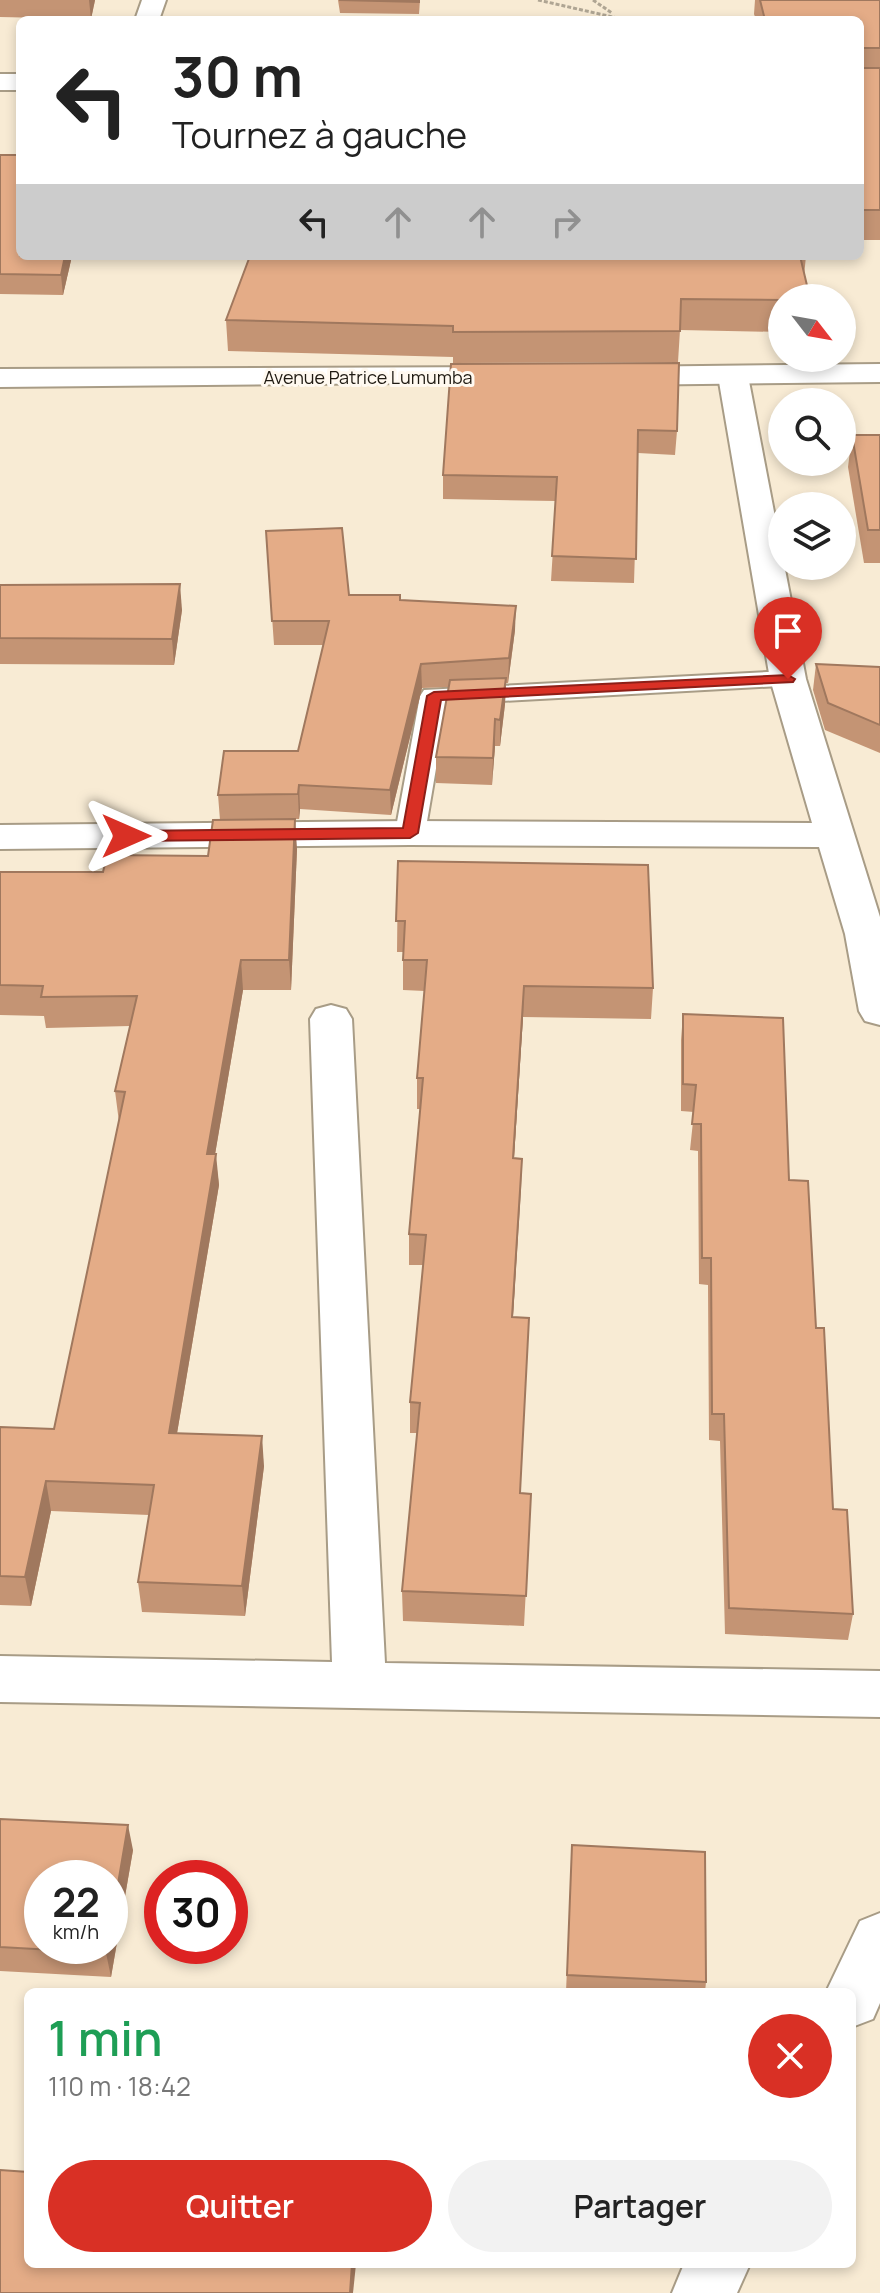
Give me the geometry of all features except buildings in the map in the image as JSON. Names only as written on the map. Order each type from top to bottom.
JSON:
[{"type":"street","points":[[591,376],[880,373]]},
{"type":"street","name":"Avenue Patrice Lumumba","points":[[0,378],[544,376]]},
{"type":"street","points":[[733,376],[788,679],[833,835],[873,936],[880,1011]]},
{"type":"street","points":[[0,837],[410,833],[833,835]]},
{"type":"street","points":[[331,1019],[359,1684]]},
{"type":"street","points":[[0,1679],[880,1694]]},
{"type":"street","points":[[856,1991],[880,1940]]},
{"type":"street","points":[[704,2293],[716,2268]]},
{"type":"lane","points":[[410,833],[434,696],[788,679]]},
{"type":"path","points":[[538,0],[616,15]]},
{"type":"path","points":[[593,0],[616,15]]},
{"type":"route","points":[[126,836],[410,833],[434,696],[788,679]]}]
